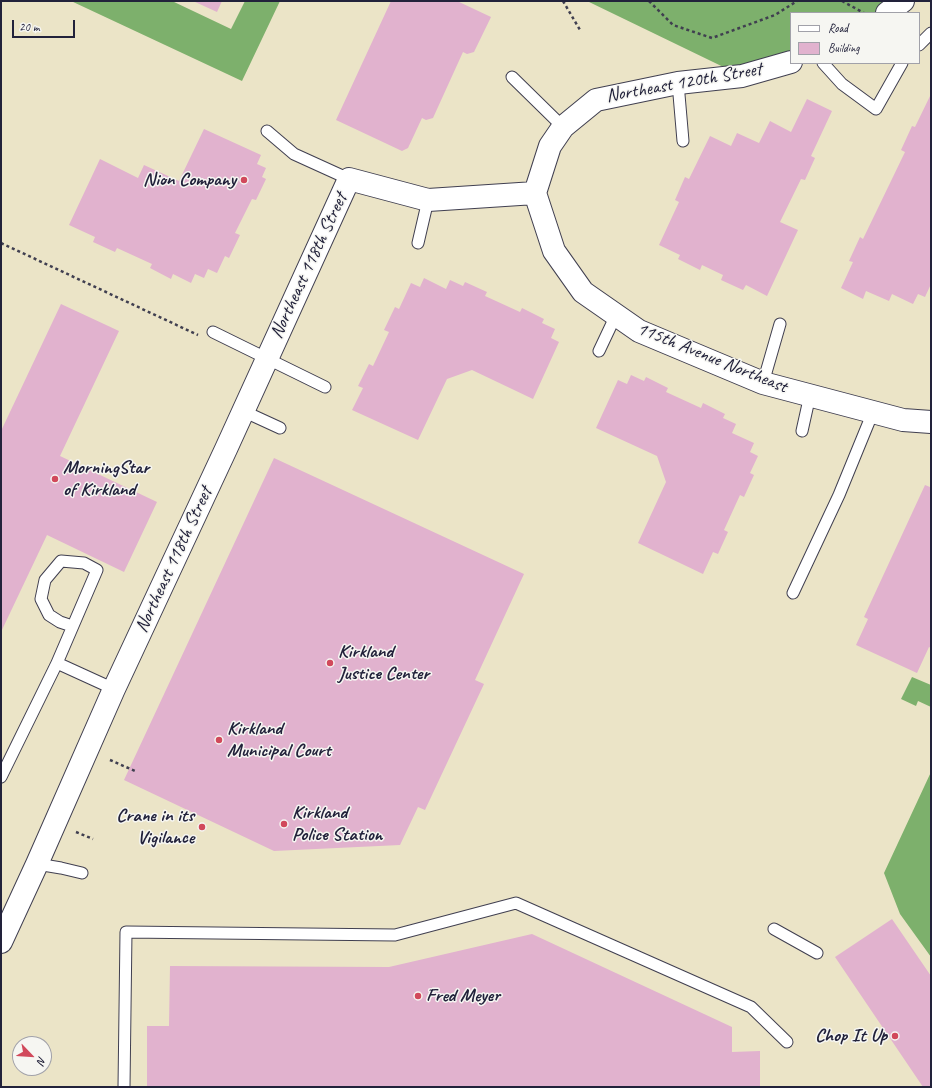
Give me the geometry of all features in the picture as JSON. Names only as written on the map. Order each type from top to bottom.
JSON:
[{"type":"street","points":[[888,12],[903,1]]},
{"type":"street","name":"Northeast 120th Street","points":[[535,193],[550,146],[563,127],[596,100],[678,83],[742,76],[790,62]]},
{"type":"street","points":[[349,179],[428,200],[535,193]]},
{"type":"street","name":"Northeast 118th Street","points":[[1,942],[114,689],[349,179]]},
{"type":"street","name":"115th Avenue Northeast","points":[[535,193],[554,251],[583,292],[639,331],[764,383],[903,420],[931,422]]},
{"type":"lane","points":[[920,44],[931,33]]},
{"type":"lane","points":[[823,64],[842,84],[876,109],[901,64]]},
{"type":"lane","points":[[512,77],[563,127]]},
{"type":"lane","points":[[678,83],[683,141]]},
{"type":"lane","points":[[267,131],[294,154],[349,179]]},
{"type":"lane","points":[[418,242],[428,200]]},
{"type":"lane","points":[[599,351],[616,315]]},
{"type":"lane","points":[[764,383],[780,324]]},
{"type":"lane","points":[[213,332],[325,387]]},
{"type":"lane","points":[[802,431],[810,395]]},
{"type":"lane","points":[[243,411],[280,428]]},
{"type":"lane","points":[[793,593],[839,495],[873,412]]},
{"type":"lane","points":[[1,778],[57,663],[97,570],[84,562],[61,561],[45,580],[42,599],[49,615],[60,622],[72,626]]},
{"type":"lane","points":[[57,663],[114,689]]},
{"type":"lane","points":[[37,864],[82,873]]},
{"type":"lane","points":[[124,1087],[126,932],[395,935],[516,903],[751,1007],[787,1042]]},
{"type":"lane","points":[[774,929],[817,953]]},
{"type":"path","points":[[564,1],[580,30]]},
{"type":"path","points":[[648,1],[673,25],[712,38],[775,15],[797,1]]},
{"type":"path","points":[[842,1],[862,12]]},
{"type":"path","points":[[1,243],[202,337]]},
{"type":"path","points":[[110,760],[135,771]]},
{"type":"path","points":[[76,832],[93,839]]},
{"type":"green space","points":[[71,1],[172,1],[231,29],[245,1],[280,1],[242,81]]},
{"type":"green space","points":[[587,1],[901,1],[888,12],[790,12],[790,62],[742,76]]},
{"type":"green space","points":[[912,677],[931,685],[931,707],[918,701],[916,706],[901,699]]},
{"type":"green space","points":[[931,772],[931,957],[900,914],[884,873]]},
{"type":"building","points":[[193,1],[222,1],[217,12]]},
{"type":"building","points":[[391,1],[457,1],[491,17],[474,52],[467,54],[463,52],[433,118],[426,120],[422,118],[408,148],[402,151],[336,120]]},
{"type":"building","points":[[931,94],[931,284],[925,297],[918,294],[913,304],[892,294],[889,301],[866,291],[863,299],[841,288],[853,262],[849,261],[860,237],[863,239],[905,152],[901,150],[912,126],[915,127]]},
{"type":"building","points":[[807,99],[832,111],[811,156],[815,158],[805,180],[801,179],[780,222],[798,230],[767,296],[746,285],[743,290],[721,280],[723,275],[702,265],[700,270],[678,259],[680,255],[659,245],[679,202],[675,200],[685,177],[689,179],[710,136],[731,146],[737,133],[759,143],[770,121],[791,132]]},
{"type":"building","points":[[204,129],[261,155],[257,164],[266,168],[262,177],[266,179],[256,200],[252,199],[235,233],[240,235],[229,258],[225,256],[217,273],[208,269],[204,278],[195,274],[191,283],[173,274],[171,279],[150,268],[152,264],[117,248],[115,252],[93,242],[95,237],[69,225],[100,159],[138,178],[144,165],[179,181]]},
{"type":"building","points":[[424,278],[446,289],[450,280],[463,286],[465,282],[487,292],[485,296],[520,312],[522,308],[544,319],[542,323],[555,329],[551,338],[559,342],[533,399],[472,370],[447,379],[418,440],[352,410],[363,388],[358,386],[369,364],[373,366],[389,332],[384,330],[395,307],[399,309],[411,283],[420,287]]},
{"type":"building","name":"MorningStar of Kirkland","points":[[61,304],[119,331],[60,456],[157,502],[124,572],[47,535],[1,632],[1,431]]},
{"type":"building","points":[[631,375],[644,381],[646,377],[668,388],[666,392],[701,408],[703,403],[725,414],[723,418],[736,424],[732,433],[754,443],[750,452],[758,456],[750,473],[754,475],[744,497],[740,495],[724,530],[728,532],[718,554],[713,552],[703,574],[638,543],[666,482],[657,456],[596,428],[618,380],[627,384]]},
{"type":"building","name":"Kirkland Justice Center","points":[[274,458],[524,574],[475,680],[484,684],[425,810],[418,807],[400,845],[274,851],[124,780]]},
{"type":"building","points":[[931,484],[931,648],[929,647],[917,673],[856,645],[868,619],[864,617],[925,485],[930,487]]},
{"type":"building","points":[[892,919],[931,976],[931,1087],[923,1087],[835,957]]},
{"type":"building","name":"Fred Meyer","points":[[532,934],[732,1027],[732,1052],[760,1051],[760,1087],[147,1087],[147,1026],[169,1026],[170,966],[389,967]]},
{"type":"place","name":"Nion Company","points":[[244,180]]},
{"type":"place","name":"MorningStar of Kirkland","points":[[55,479]]},
{"type":"place","name":"Kirkland Justice Center","points":[[330,663]]},
{"type":"place","name":"Kirkland Municipal Court","points":[[219,740]]},
{"type":"place","name":"Kirkland Police Station","points":[[284,824]]},
{"type":"place","name":"Crane in its Vigilance","points":[[202,827]]},
{"type":"place","name":"Fred Meyer","points":[[418,996]]},
{"type":"place","name":"Chop It Up","points":[[895,1036]]}]
